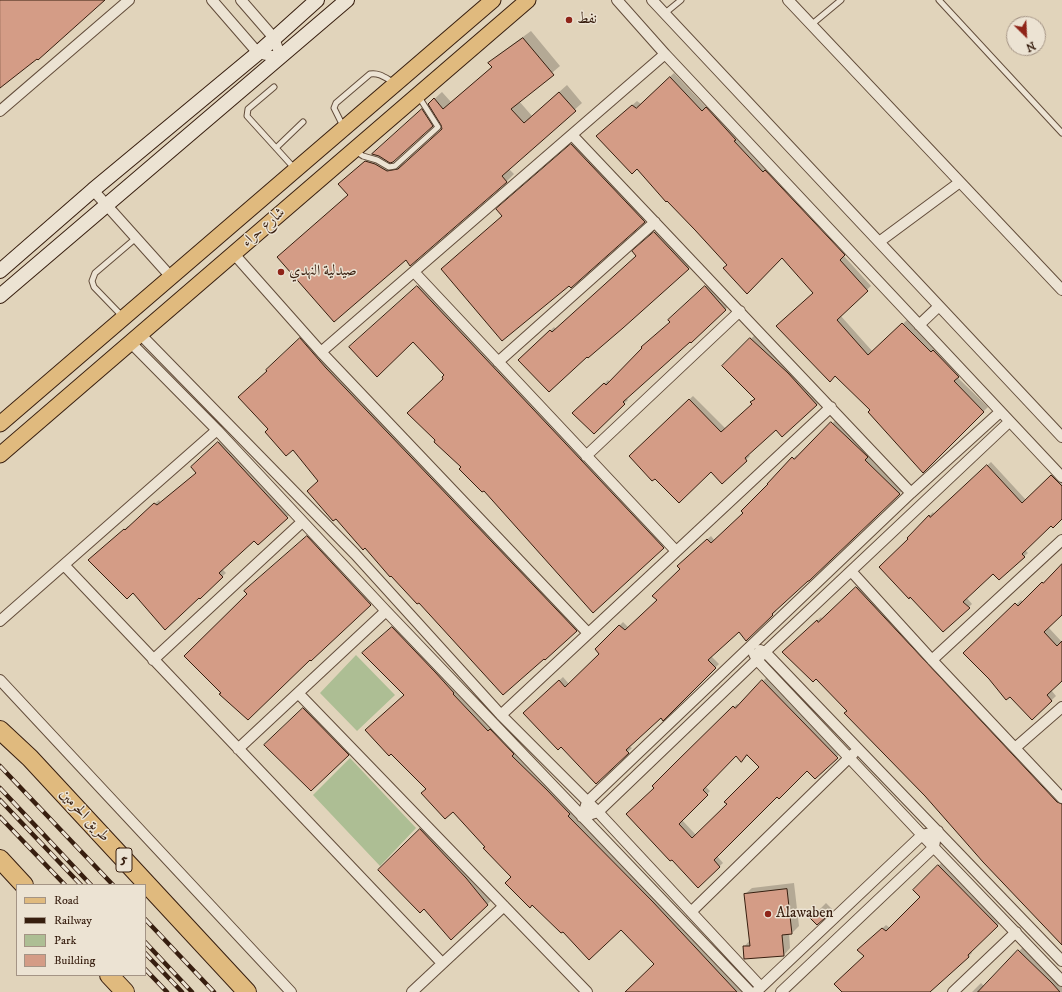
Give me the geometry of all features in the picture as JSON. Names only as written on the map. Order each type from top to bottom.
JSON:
[{"type":"highway","name":"طريق الحرمين","points":[[0,730],[30,758],[246,992]]},
{"type":"highway","points":[[0,859],[23,884]]},
{"type":"highway","points":[[110,976],[125,992]]},
{"type":"main road","name":"شارع حراء","points":[[0,424],[493,0]]},
{"type":"main road","name":"شارع حراء","points":[[0,455],[528,0]]},
{"type":"main road","points":[[52,379],[71,394]]},
{"type":"main road","points":[[0,720],[30,758]]},
{"type":"street","points":[[0,111],[128,0]]},
{"type":"street","points":[[212,0],[258,53],[281,58]]},
{"type":"street","points":[[240,0],[274,38],[281,58]]},
{"type":"street","points":[[0,271],[93,190],[258,53],[317,0]]},
{"type":"street","points":[[0,296],[281,58],[347,0]]},
{"type":"street","points":[[617,0],[665,54],[1062,477]]},
{"type":"street","points":[[652,0],[1062,437]]},
{"type":"street","points":[[788,0],[1062,290]]},
{"type":"street","points":[[321,352],[665,54]]},
{"type":"street","points":[[572,135],[911,493]]},
{"type":"street","points":[[879,242],[960,182]]},
{"type":"street","points":[[93,190],[171,277]]},
{"type":"street","points":[[498,362],[655,222]]},
{"type":"street","points":[[234,254],[321,352],[588,633]]},
{"type":"street","points":[[414,272],[676,551]]},
{"type":"street","points":[[919,325],[939,306]]},
{"type":"street","points":[[586,456],[740,311]]},
{"type":"street","points":[[135,338],[302,522],[582,818],[750,992]]},
{"type":"street","points":[[135,338],[355,554],[501,715],[598,812],[691,912],[758,989],[922,836],[938,831]]},
{"type":"street","points":[[501,715],[831,407]]},
{"type":"street","points":[[582,818],[587,802],[911,493],[1000,412]]},
{"type":"street","points":[[582,818],[598,812],[1009,422]]},
{"type":"street","points":[[0,621],[218,430]]},
{"type":"street","points":[[153,660],[302,522]]},
{"type":"street","points":[[932,660],[1062,540]]},
{"type":"street","points":[[344,566],[355,554]]},
{"type":"street","points":[[64,566],[442,963]]},
{"type":"street","points":[[851,571],[932,660],[1062,798]]},
{"type":"street","points":[[238,749],[386,611]]},
{"type":"street","points":[[750,647],[765,652],[1062,961]]},
{"type":"street","points":[[750,647],[757,660],[922,836],[1062,981]]},
{"type":"street","points":[[0,680],[291,992]]},
{"type":"street","points":[[298,693],[587,992]]},
{"type":"street","points":[[1015,748],[1062,707]]},
{"type":"street","points":[[691,912],[859,749]]},
{"type":"street","points":[[781,992],[934,847],[938,831]]},
{"type":"street","points":[[412,992],[504,906]]},
{"type":"street","points":[[953,992],[1016,932]]},
{"type":"street","points":[[796,953],[808,966]]},
{"type":"lane","points":[[664,14],[681,0]]},
{"type":"lane","points":[[811,25],[841,0]]},
{"type":"lane","points":[[939,0],[1062,133]]},
{"type":"lane","points":[[344,128],[334,108],[336,103],[370,74],[379,74],[396,83]]},
{"type":"lane","points":[[274,87],[248,109],[246,113],[295,170]]},
{"type":"lane","points":[[354,151],[363,156],[377,160],[389,167],[395,166],[438,127],[418,96]]},
{"type":"lane","points":[[276,148],[303,122]]},
{"type":"lane","points":[[124,318],[94,287],[92,280],[95,273],[136,238]]},
{"type":"green space","points":[[356,655],[395,695],[357,731],[320,693]]},
{"type":"green space","points":[[350,758],[416,828],[380,866],[313,795]]},
{"type":"building","points":[[0,0],[105,0],[38,60],[37,59],[0,88]]},
{"type":"building","points":[[523,38],[554,75],[511,109],[524,123],[559,92],[576,111],[502,176],[507,182],[410,266],[406,260],[334,322],[277,257],[348,195],[338,184],[365,161],[375,164],[387,171],[398,169],[442,129],[428,104],[434,98],[443,109],[492,67],[488,63]]},
{"type":"building","points":[[670,77],[702,111],[706,107],[736,140],[734,141],[763,172],[765,170],[845,255],[840,260],[868,291],[837,320],[868,355],[902,323],[931,352],[933,350],[959,377],[954,381],[984,412],[923,473],[868,412],[870,410],[835,376],[830,382],[776,326],[813,293],[782,258],[747,294],[723,268],[727,265],[667,201],[666,202],[637,169],[632,174],[596,136],[632,105],[636,108]]},
{"type":"building","points":[[422,109],[433,126],[393,162],[390,163],[379,156],[372,154]]},
{"type":"building","points":[[571,144],[645,222],[571,288],[569,286],[502,341],[441,269],[502,216],[496,209]]},
{"type":"building","points":[[654,232],[689,269],[623,328],[588,358],[587,357],[549,392],[518,360],[550,330],[552,332],[636,256],[632,251]]},
{"type":"building","points":[[417,286],[664,548],[593,613],[484,491],[482,492],[459,469],[461,467],[434,442],[435,440],[407,413],[443,379],[442,377],[444,375],[413,342],[377,377],[349,347]]},
{"type":"building","points":[[705,286],[726,310],[691,343],[690,342],[623,402],[625,404],[594,434],[572,413],[604,383],[606,385],[642,348],[641,347],[670,322],[668,320]]},
{"type":"building","points":[[300,338],[326,368],[577,631],[503,695],[419,603],[417,604],[391,576],[390,577],[365,548],[363,550],[336,519],[333,521],[307,491],[318,481],[293,450],[286,456],[265,432],[268,429],[238,397]]},
{"type":"building","points":[[750,338],[788,373],[817,405],[782,437],[776,430],[745,458],[747,461],[722,484],[711,472],[679,503],[655,479],[652,481],[629,456],[689,399],[721,432],[752,404],[750,402],[755,399],[722,366]]},
{"type":"building","points":[[831,422],[868,457],[865,460],[900,494],[809,581],[772,614],[773,615],[746,641],[739,632],[708,660],[716,668],[663,721],[661,718],[626,750],[629,753],[596,784],[561,747],[558,750],[523,713],[559,680],[565,687],[599,654],[595,649],[619,625],[625,630],[657,600],[652,596],[680,569],[677,566],[707,539],[711,543],[743,513],[741,511],[792,457],[794,459]]},
{"type":"building","points":[[218,442],[288,518],[258,545],[254,541],[219,573],[223,577],[165,630],[133,593],[127,599],[88,560],[124,529],[125,530],[154,503],[157,505],[196,473],[191,467]]},
{"type":"building","points":[[987,465],[1022,503],[1051,475],[1062,486],[1062,519],[1053,528],[1051,526],[1022,554],[1025,557],[999,580],[993,574],[963,602],[970,608],[943,632],[879,567],[908,539],[907,538],[929,515],[930,517]]},
{"type":"building","points":[[307,536],[371,605],[311,661],[310,660],[248,720],[219,694],[221,693],[184,656],[247,594],[244,591]]},
{"type":"building","points":[[1062,564],[1062,615],[1044,632],[1057,646],[1062,641],[1062,681],[1047,695],[1052,701],[1032,720],[1010,697],[1006,700],[989,679],[963,653],[1015,603],[1018,606]]},
{"type":"building","points":[[856,587],[1057,802],[1062,804],[1062,945],[983,862],[925,796],[844,713],[847,711],[816,679],[813,682],[782,652],[817,620],[818,622]]},
{"type":"building","points":[[392,627],[488,731],[490,729],[514,754],[512,756],[570,814],[568,816],[653,902],[737,992],[625,992],[654,964],[621,930],[589,960],[563,932],[561,933],[532,905],[530,908],[505,883],[511,877],[483,848],[485,847],[453,812],[445,819],[421,793],[426,789],[391,754],[389,756],[365,730],[404,695],[362,653]]},
{"type":"building","points":[[762,680],[838,758],[815,779],[807,771],[779,799],[777,797],[714,860],[720,867],[698,888],[672,860],[670,861],[626,814],[654,788],[652,786],[733,706],[735,708]],"holes":[[[747,755],[759,767],[724,802],[727,804],[692,838],[679,824],[708,795],[703,790],[736,756],[741,762]]]},
{"type":"building","points":[[303,708],[349,755],[311,791],[264,745]]},
{"type":"building","points":[[420,829],[466,878],[488,905],[451,940],[424,909],[420,913],[378,870]]},
{"type":"building","points":[[938,865],[998,926],[968,955],[969,957],[930,992],[842,992],[834,984],[864,956],[857,950],[882,928],[886,931],[920,897],[913,890]]},
{"type":"building","name":"Alawaben","points":[[787,889],[792,934],[782,935],[784,956],[744,959],[743,946],[750,946],[744,894]]},
{"type":"building","points":[[818,910],[825,918],[817,925],[810,918]]},
{"type":"building","points":[[1018,950],[1052,983],[1060,992],[978,992]]},
{"type":"railway","points":[[0,766],[112,884]]},
{"type":"railway","points":[[0,788],[90,884]]},
{"type":"railway","points":[[0,800],[80,884]]},
{"type":"railway","points":[[0,817],[64,884]]},
{"type":"railway","points":[[146,920],[214,992]]},
{"type":"railway","points":[[146,943],[192,992]]},
{"type":"railway","points":[[146,954],[182,992]]},
{"type":"railway","points":[[146,970],[167,992]]},
{"type":"place","name":"نفط","points":[[569,20]]},
{"type":"place","name":"صيدلية النهدي","points":[[281,272]]},
{"type":"place","name":"Alawaben","points":[[768,914]]}]
